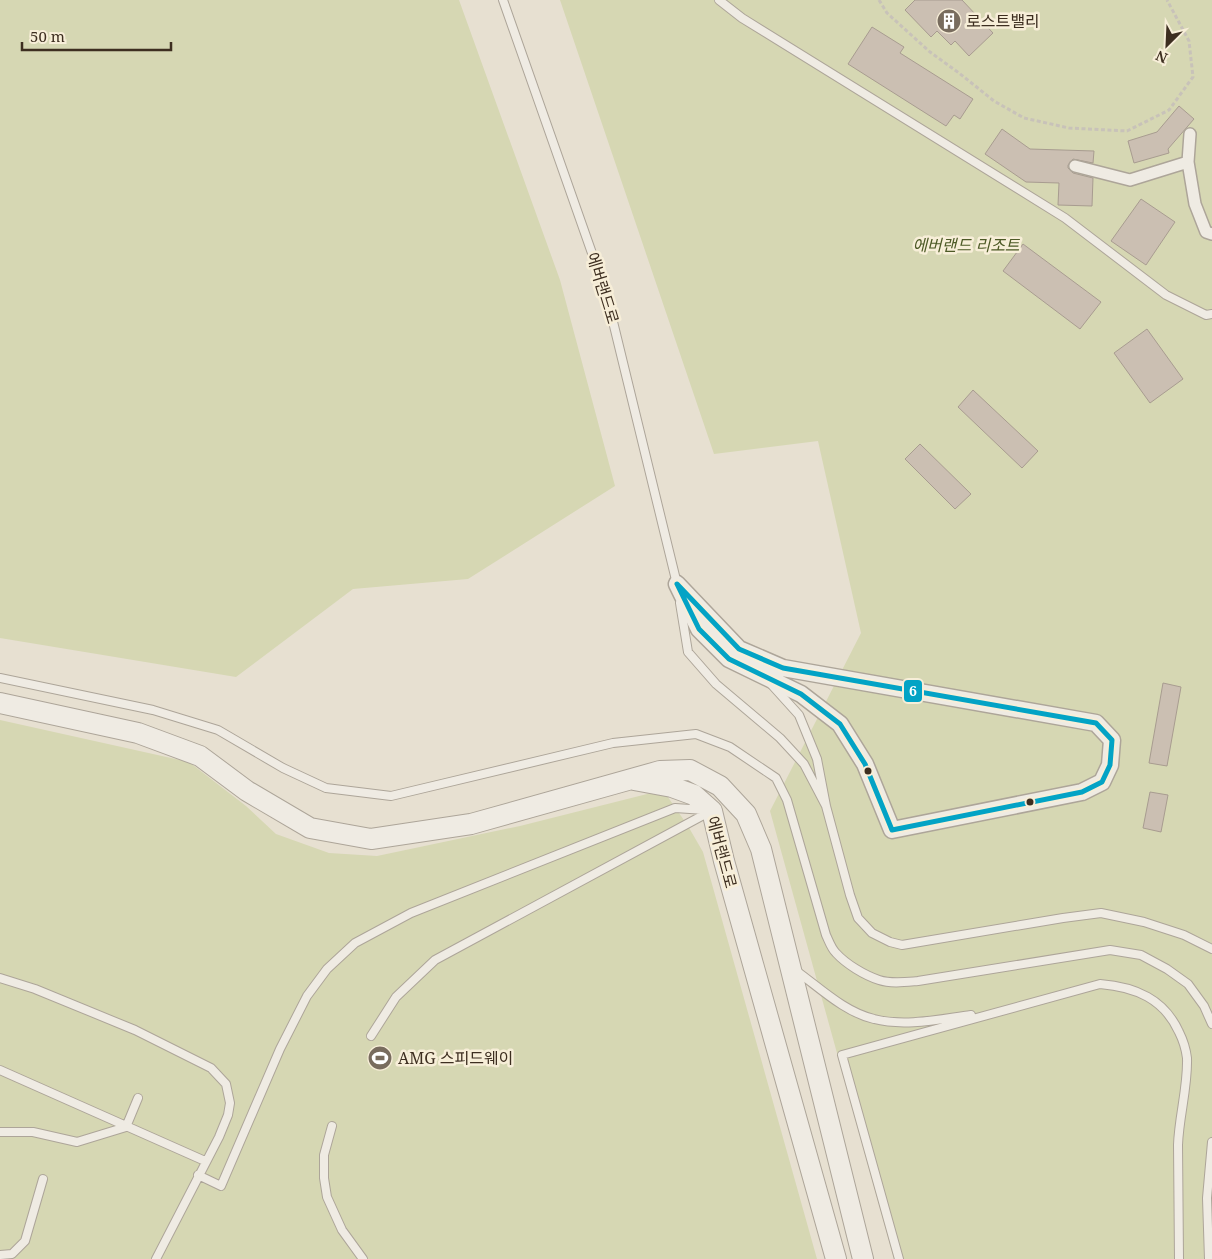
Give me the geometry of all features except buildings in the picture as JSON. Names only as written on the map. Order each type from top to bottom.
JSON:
[{"type":"street","points":[[1190,134],[1188,162],[1195,204],[1206,232],[1212,234]]},
{"type":"street","points":[[1075,166],[1130,180],[1188,162]]},
{"type":"street","points":[[677,584],[739,649],[783,668],[1096,723],[1112,740],[1110,765],[1102,782],[1082,792],[892,830],[865,764],[840,724],[801,694],[729,659],[699,629],[677,584]]},
{"type":"street","points":[[0,703],[138,733],[200,756],[247,791],[310,828],[371,839],[471,824],[632,779]]},
{"type":"street","name":"에버랜드로","points":[[632,779],[660,770],[690,770],[720,786],[746,814],[760,849],[863,1259]]},
{"type":"street","name":"에버랜드로","points":[[632,779],[672,787],[694,795],[712,810],[724,861],[836,1259]]},
{"type":"lane","name":"에버랜드로","points":[[503,0],[606,292],[677,584],[688,652],[716,684],[780,738],[804,764],[826,806]]},
{"type":"lane","points":[[719,0],[742,18],[1065,218],[1166,295],[1206,315],[1212,314]]},
{"type":"lane","points":[[739,649],[799,715],[817,759],[826,806],[850,895],[858,918],[872,933],[890,942],[902,945],[1101,913],[1160,927],[1184,935],[1212,949]]},
{"type":"lane","points":[[0,678],[162,713],[218,730],[283,768],[326,788],[391,796],[613,743],[696,734],[730,747],[776,778],[787,800],[826,935],[834,952],[863,972],[880,980],[897,982],[918,981],[1110,950],[1141,955],[1167,969],[1188,984],[1204,1006],[1212,1024]]},
{"type":"lane","points":[[198,1176],[221,1186],[280,1049],[307,996],[327,969],[355,943],[411,914],[675,808],[712,810]]},
{"type":"lane","points":[[371,1036],[396,997],[435,960],[712,810]]},
{"type":"lane","points":[[790,966],[845,1006],[874,1020],[904,1023],[995,1013]]},
{"type":"lane","points":[[0,978],[35,989],[135,1030],[211,1068],[226,1084],[230,1103],[228,1115],[219,1137],[156,1259]]},
{"type":"lane","points":[[899,1259],[842,1055],[1100,984],[1118,985],[1139,992],[1160,1004],[1174,1020],[1182,1038],[1187,1057],[1178,1144],[1179,1259]]},
{"type":"lane","points":[[0,1070],[205,1161]]},
{"type":"lane","points":[[126,1127],[138,1098]]},
{"type":"lane","points":[[332,1126],[324,1155],[324,1178],[328,1197],[342,1230],[363,1259]]},
{"type":"lane","points":[[0,1132],[33,1132],[77,1142],[126,1127]]},
{"type":"lane","points":[[1209,1259],[1207,1198],[1212,1142]]},
{"type":"lane","points":[[0,1255],[12,1254],[25,1241],[43,1179]]},
{"type":"lane","points":[[1207,1198],[1212,1211]]},
{"type":"path","points":[[879,0],[887,13],[930,52],[994,101],[1024,118],[1069,128],[1127,131],[1169,110],[1193,77],[1189,40],[1167,0]]},
{"type":"green space","points":[[0,0],[459,0],[560,280],[615,486],[468,579],[353,589],[236,677],[0,638]]},
{"type":"green space","name":"에버랜드 리조트","points":[[560,0],[1212,0],[1212,1259],[894,1259],[770,811],[861,633],[818,441],[714,454]]},
{"type":"green space","name":"AMG 스피드웨이","points":[[0,720],[189,762],[246,806],[276,834],[329,853],[377,856],[520,826],[663,790],[703,852],[817,1259],[0,1259]]},
{"type":"transit line","name":"6","points":[[677,584],[739,649],[783,668],[1096,723],[1112,740],[1110,765],[1102,782],[1082,792],[892,830],[865,764],[840,724],[801,694],[729,659],[699,629],[677,584]]},
{"type":"place","name":"로스트밸리","points":[[949,21]]},
{"type":"place","name":"AMG 스피드웨이","points":[[380,1058]]}]
